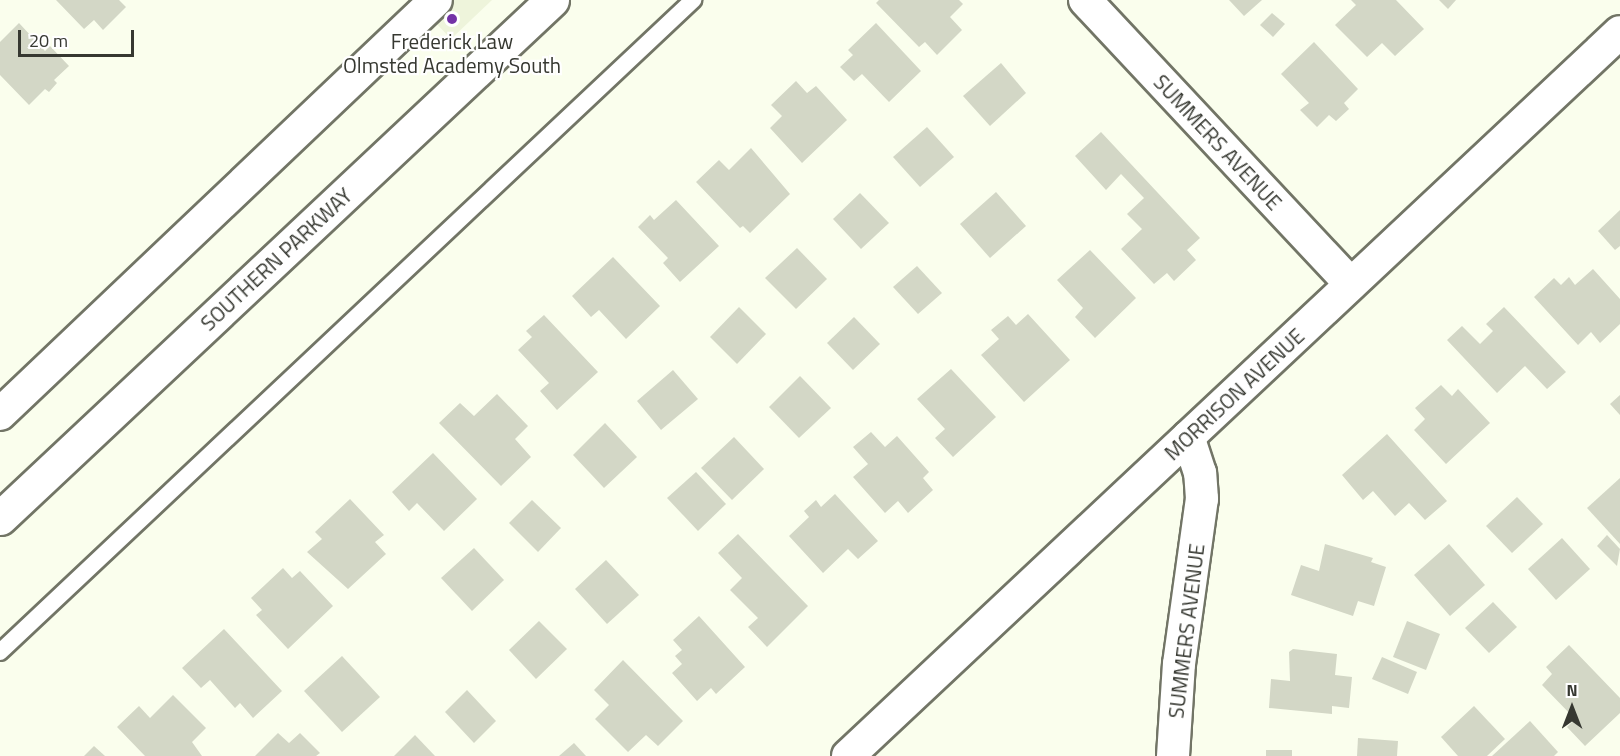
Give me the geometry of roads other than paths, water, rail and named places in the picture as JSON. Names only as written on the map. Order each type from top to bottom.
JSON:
[{"type":"main road","name":"SOUTHERN PARKWAY","points":[[0,518],[552,0]]},
{"type":"street","points":[[0,414],[436,0]]},
{"type":"street","name":"SUMMERS AVENUE","points":[[1085,0],[1351,284]]},
{"type":"street","name":"MORRISON AVENUE","points":[[848,756],[1620,32]]},
{"type":"street","name":"SUMMERS AVENUE","points":[[1173,756],[1179,664],[1202,499],[1200,473],[1188,437]]},
{"type":"lane","points":[[0,652],[693,0]]},
{"type":"place","name":"Frederick Law Olmsted Academy South","points":[[452,19]]}]
